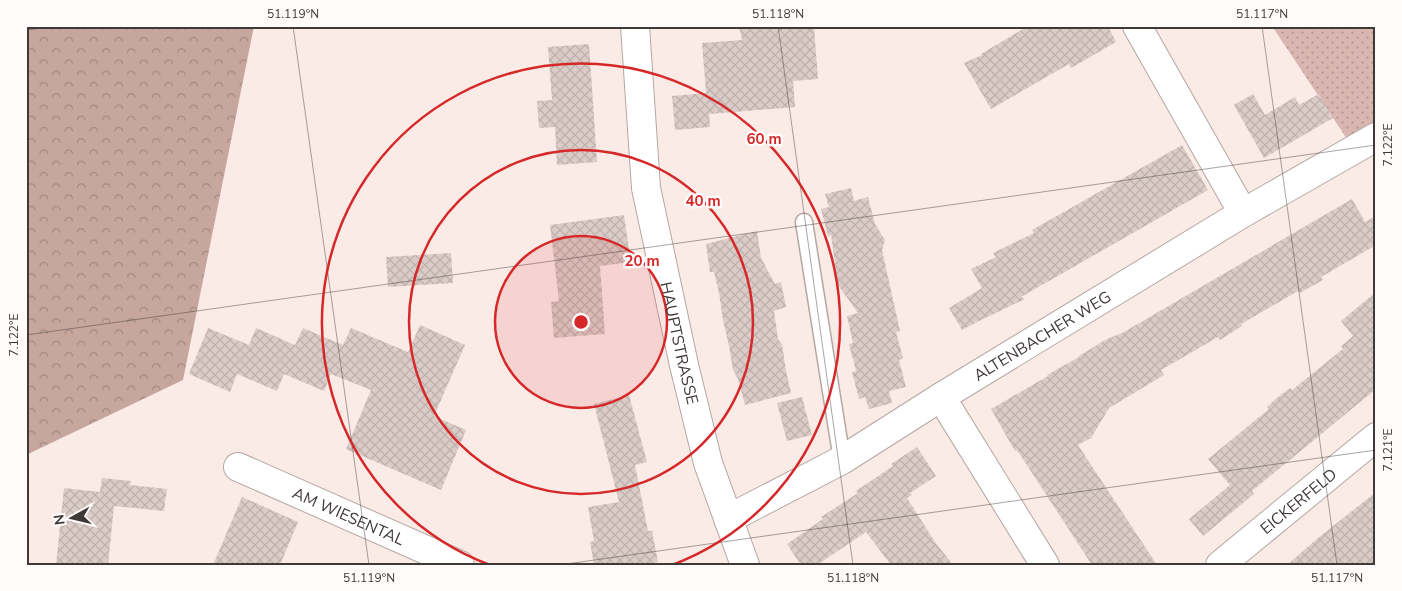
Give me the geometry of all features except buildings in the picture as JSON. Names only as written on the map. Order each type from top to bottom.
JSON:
[{"type":"street","name":"HAUPTSTRASSE","points":[[635,26],[646,188],[684,365],[708,463],[745,565]]},
{"type":"street","points":[[1137,26],[1243,213]]},
{"type":"street","name":"ALTENBACHER WEG","points":[[728,519],[842,460],[940,397],[1243,213],[1376,137]]},
{"type":"street","points":[[940,397],[1045,565]]},
{"type":"street","name":"EICKERFELD","points":[[1220,565],[1376,437]]},
{"type":"street","name":"AM WIESENTAL","points":[[238,467],[460,565]]},
{"type":"lane","points":[[804,222],[842,460]]},
{"type":"shaded area","points":[[1272,26],[1376,26],[1376,126],[1349,142]]},
{"type":"green space","points":[[26,26],[254,26],[183,380],[26,455]]}]
